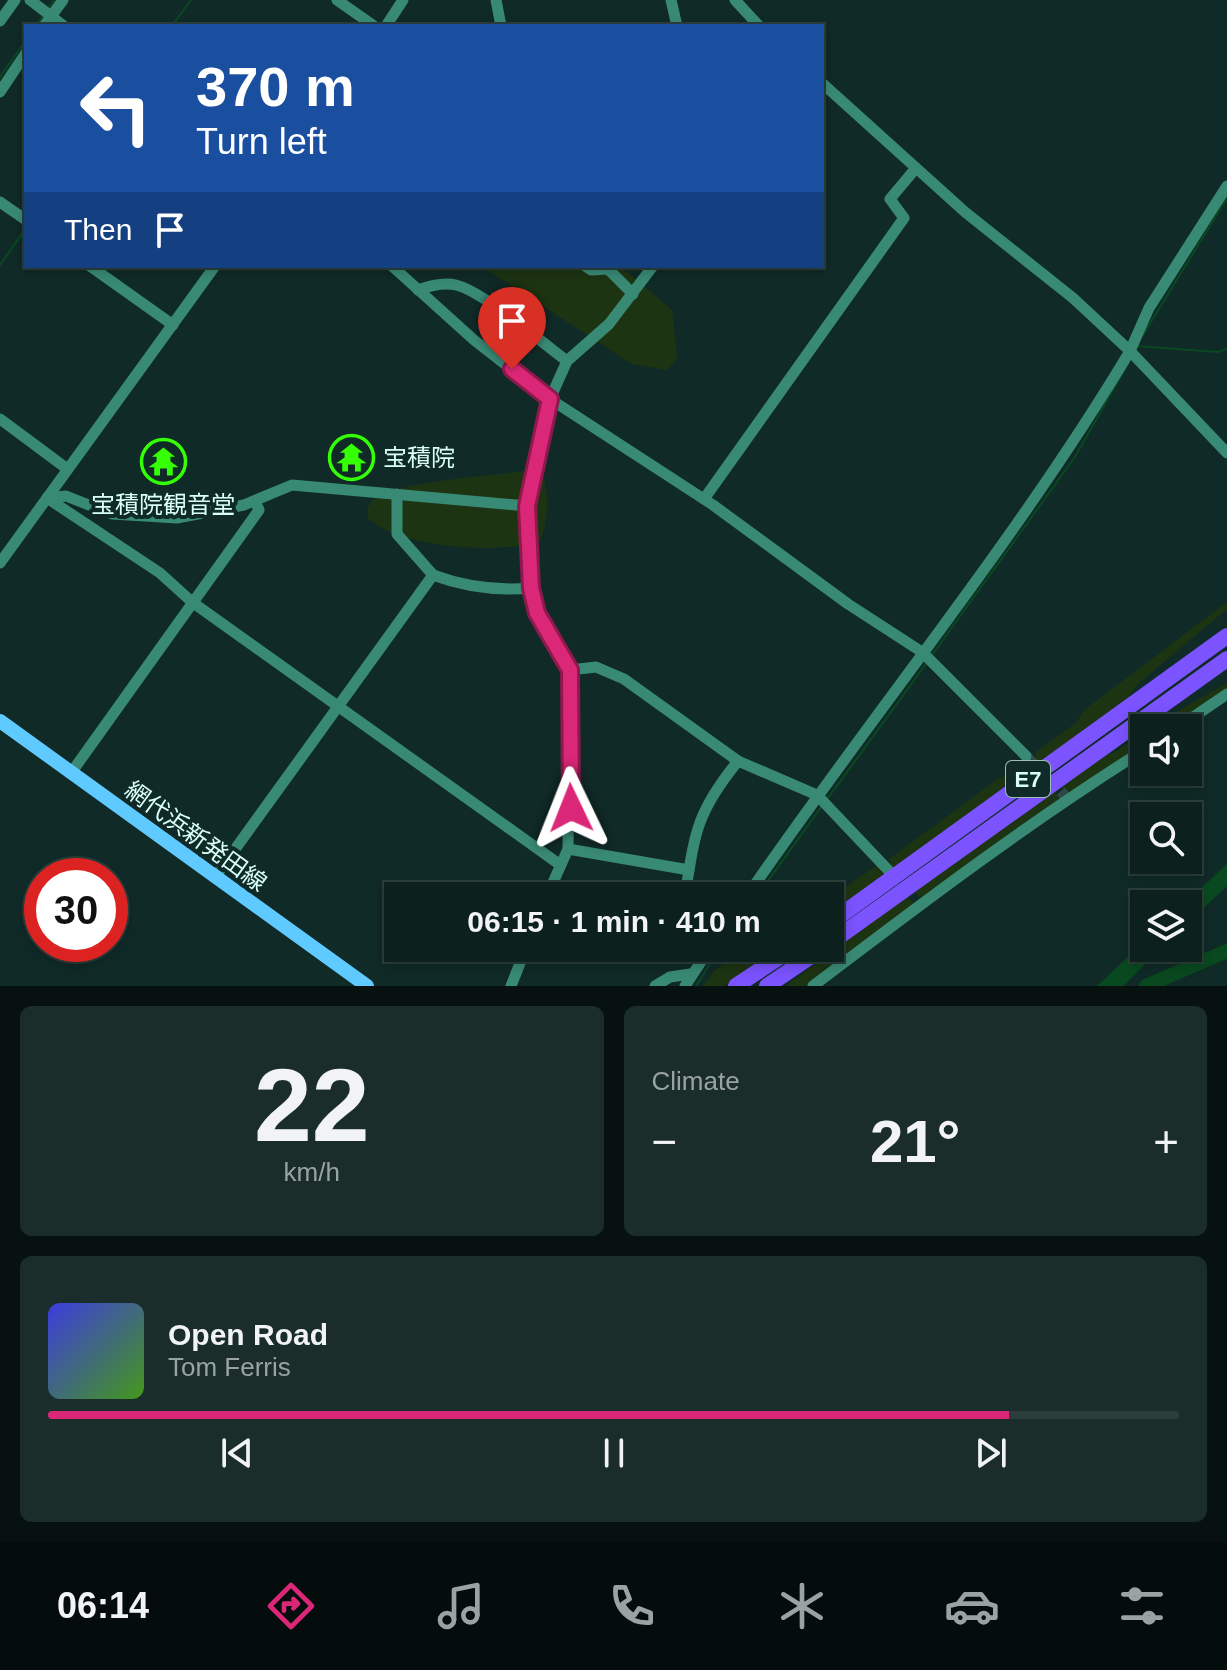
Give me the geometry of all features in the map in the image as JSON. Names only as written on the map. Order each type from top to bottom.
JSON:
[{"type":"highway","name":"E7","points":[[844,913],[1227,636]]},
{"type":"highway","name":"E7","points":[[844,933],[1227,659]]},
{"type":"highway","points":[[736,986],[772,962]]},
{"type":"highway","points":[[767,986],[802,962]]},
{"type":"highway","points":[[774,986],[805,962]]},
{"type":"main road","name":"網代浜新発田線","points":[[0,721],[367,986]]},
{"type":"street","points":[[0,21],[15,0]]},
{"type":"street","points":[[30,0],[48,21],[63,0]]},
{"type":"street","points":[[337,0],[371,24]]},
{"type":"street","points":[[387,24],[403,0]]},
{"type":"street","points":[[496,0],[501,24]]},
{"type":"street","points":[[671,0],[677,24]]},
{"type":"street","points":[[735,0],[757,24]]},
{"type":"street","points":[[0,92],[24,56]]},
{"type":"street","points":[[824,85],[916,168],[1073,298],[1130,351],[1227,453]]},
{"type":"street","points":[[704,499],[904,218],[890,199],[916,168]]},
{"type":"street","points":[[757,882],[1081,433],[1130,351],[1149,308],[1227,186]]},
{"type":"street","points":[[0,202],[24,219]]},
{"type":"street","points":[[93,268],[173,325]]},
{"type":"street","points":[[0,563],[214,268]]},
{"type":"street","points":[[394,268],[474,340],[550,399],[704,499],[922,652],[1026,756]]},
{"type":"street","points":[[588,268],[608,269],[633,294]]},
{"type":"street","points":[[552,882],[568,849],[570,670],[537,613],[531,588],[527,506],[550,399],[567,361],[609,324],[652,268]]},
{"type":"street","points":[[418,290],[433,285],[456,285],[481,298],[567,361]]},
{"type":"street","points":[[0,419],[66,468]]},
{"type":"street","points":[[47,498],[66,496],[112,514],[177,518],[255,501],[292,485],[527,506]]},
{"type":"street","points":[[397,494],[397,534],[433,575],[459,584],[505,590],[531,588]]},
{"type":"street","points":[[47,498],[160,573],[192,602],[559,864]]},
{"type":"street","points":[[71,773],[259,510],[255,501]]},
{"type":"street","points":[[215,877],[433,575]]},
{"type":"street","points":[[570,670],[596,667],[624,679],[738,761],[817,795],[890,872]]},
{"type":"street","points":[[1198,714],[1227,694]]},
{"type":"street","points":[[813,986],[916,900],[1130,758]]},
{"type":"street","points":[[687,882],[699,819],[717,786],[738,761]]},
{"type":"street","points":[[568,849],[689,870]]},
{"type":"street","points":[[511,986],[520,962]]},
{"type":"street","points":[[655,986],[670,977],[688,980],[700,962]]},
{"type":"shaded area","points":[[484,268],[622,268],[672,310],[677,358],[667,370],[632,364]]},
{"type":"shaded area","points":[[525,471],[543,476],[547,493],[547,510],[539,543],[499,548],[450,546],[403,536],[368,518],[373,500],[402,488]]},
{"type":"shaded area","points":[[1227,602],[1227,609],[1138,684],[1128,697],[1040,765],[1035,760],[1037,751],[1077,722],[1083,711]]},
{"type":"shaded area","points":[[1227,683],[1227,692],[1195,714],[1173,714]]},
{"type":"shaded area","points":[[1130,741],[1130,756],[1073,793],[1061,787],[1104,754],[1114,753]]},
{"type":"shaded area","points":[[1028,762],[1035,769],[894,871],[889,859],[995,781]]},
{"type":"shaded area","points":[[1055,790],[1059,801],[923,899],[913,891]]},
{"type":"shaded area","points":[[1227,864],[1227,886],[1202,910],[1202,890],[1199,890]]},
{"type":"shaded area","points":[[876,866],[888,873],[844,905],[844,888]]},
{"type":"shaded area","points":[[907,895],[914,904],[844,959],[844,942]]},
{"type":"shaded area","points":[[1130,955],[1130,962],[1148,962],[1123,986],[1097,986]]},
{"type":"shaded area","points":[[727,962],[759,962],[725,986],[703,986],[714,971]]},
{"type":"shaded area","points":[[818,962],[840,962],[810,986],[786,986]]},
{"type":"waterway","points":[[47,9],[54,0]]},
{"type":"waterway","points":[[173,24],[191,0]]},
{"type":"waterway","points":[[37,24],[44,14]]},
{"type":"waterway","points":[[0,77],[24,43]]},
{"type":"waterway","points":[[1143,335],[1227,198]]},
{"type":"waterway","points":[[0,265],[24,231]]},
{"type":"waterway","points":[[1137,346],[1217,352],[1227,349]]},
{"type":"waterway","points":[[932,655],[1075,457],[1129,362]]},
{"type":"waterway","points":[[828,798],[926,664]]},
{"type":"waterway","points":[[767,882],[822,806]]},
{"type":"waterway","points":[[1146,986],[1227,951]]},
{"type":"waterway","points":[[696,986],[711,962]]},
{"type":"tunnel","points":[[1026,756],[1068,799]]},
{"type":"place","name":"宝積院","points":[[352,457]]},
{"type":"place","name":"宝積院観音堂","points":[[163,462]]},
{"type":"route","points":[[512,369],[550,399],[527,506],[528,537],[531,588],[537,613],[570,670],[571,808]]}]
